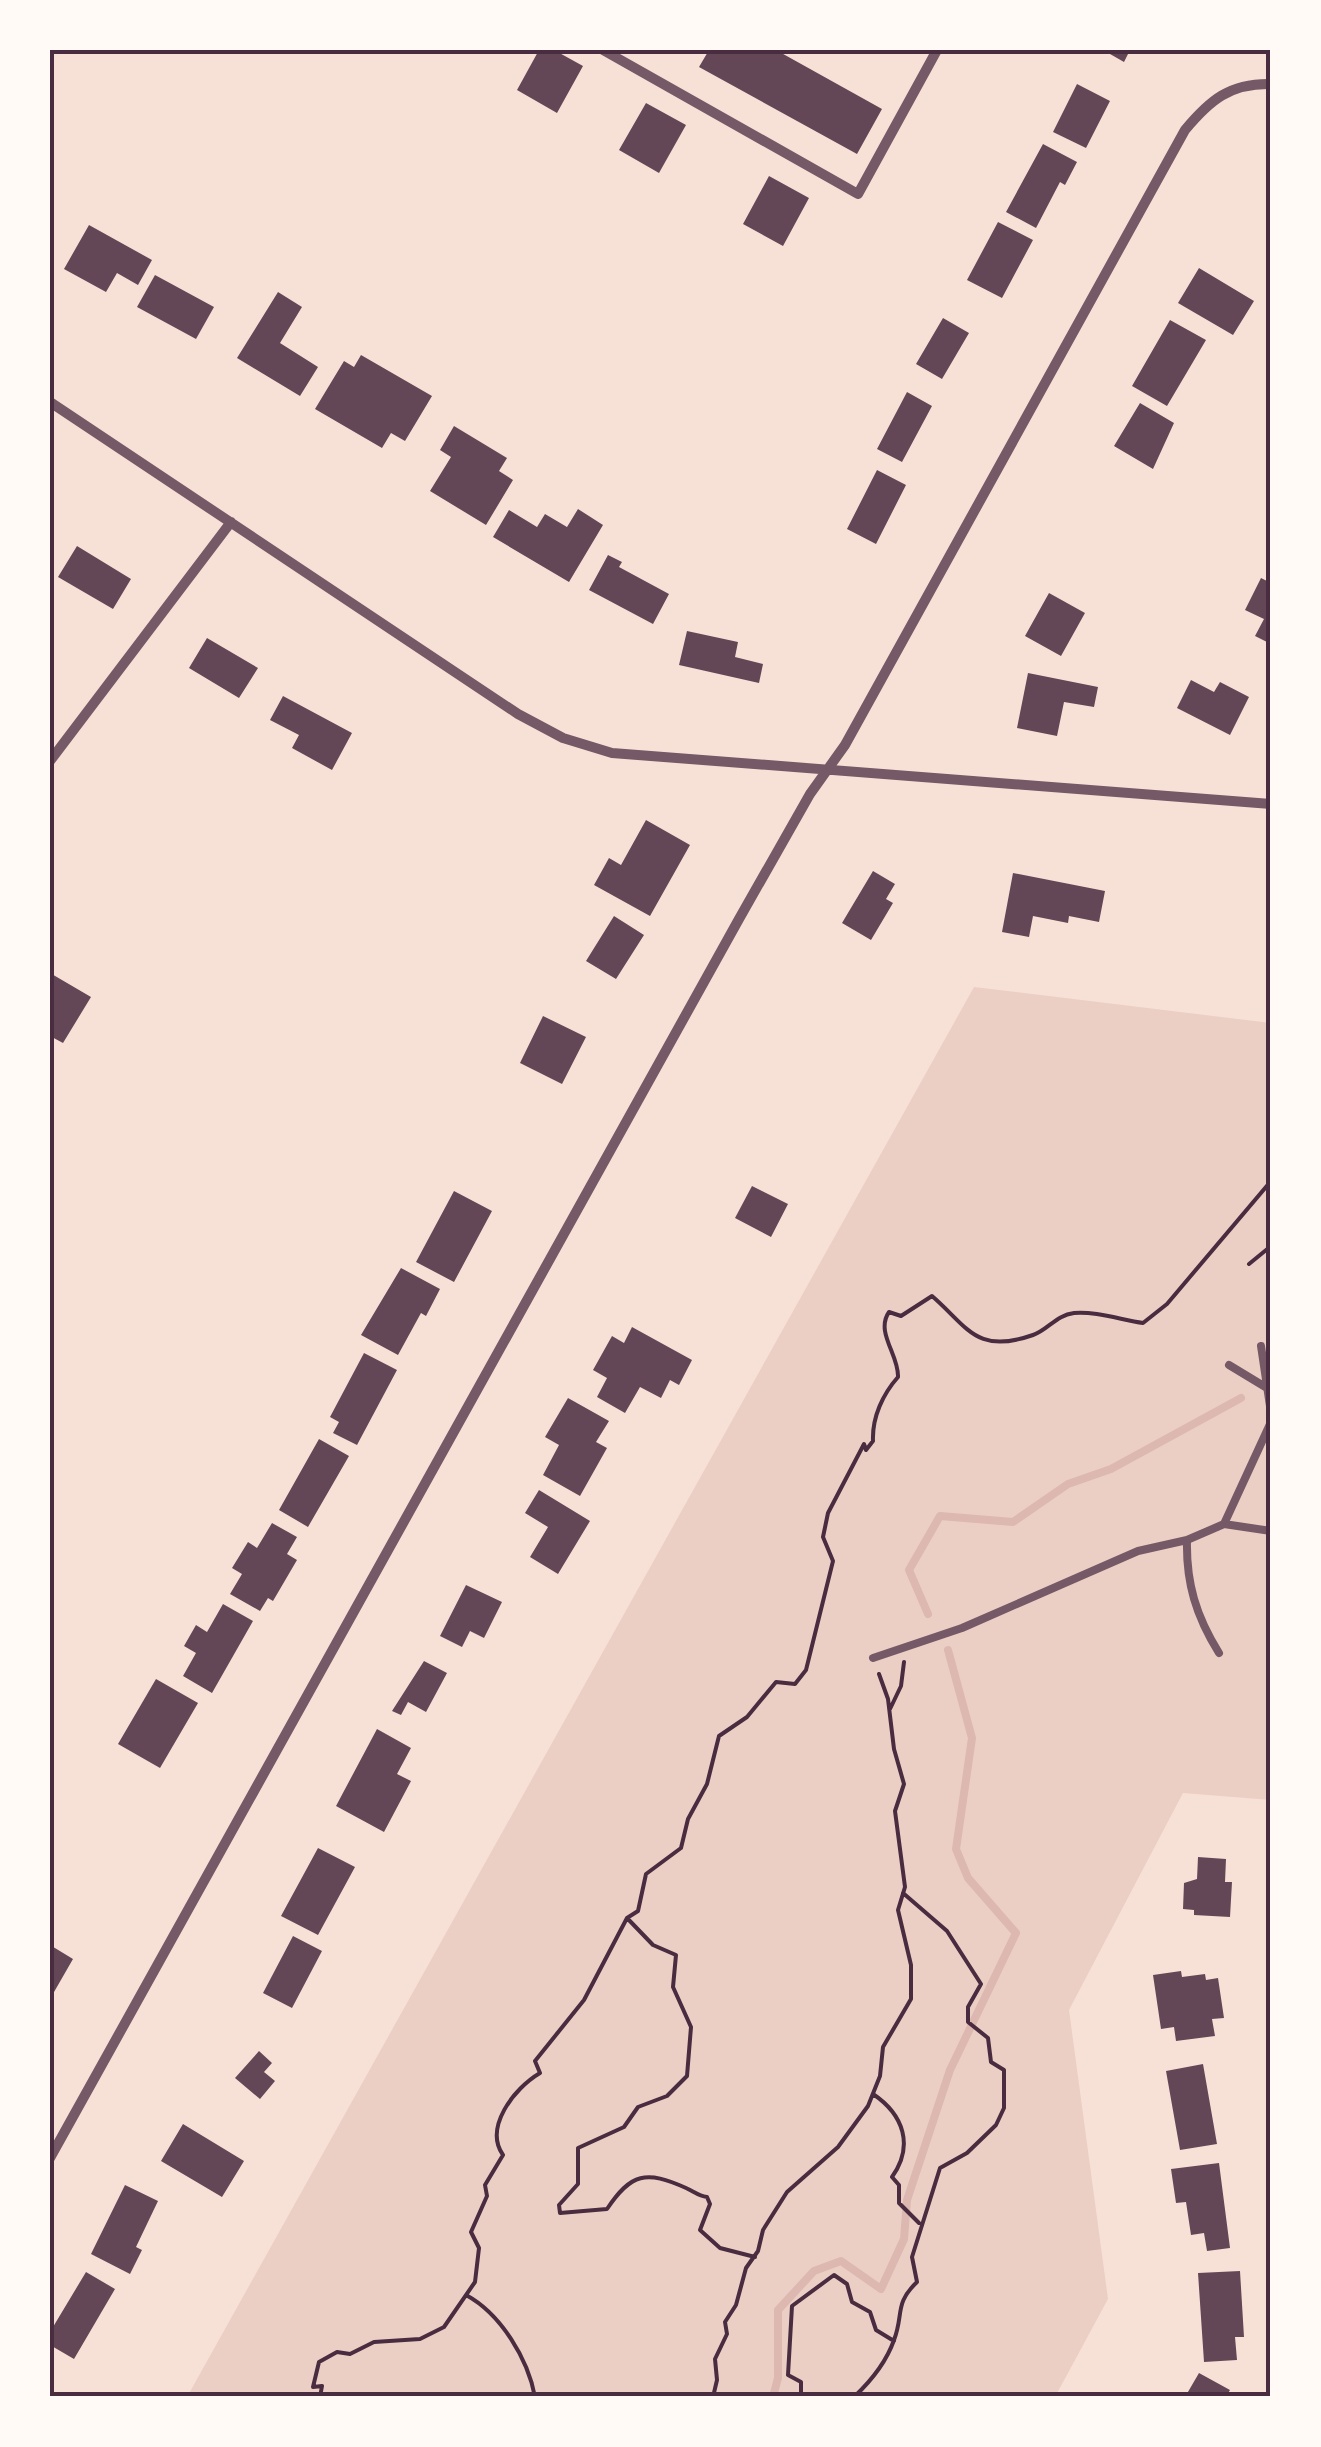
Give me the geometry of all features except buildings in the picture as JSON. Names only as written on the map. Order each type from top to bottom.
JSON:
[{"type":"street","points":[[604,50],[858,194],[937,50]]},
{"type":"street","points":[[50,2158],[739,919],[827,771],[1185,130],[1218,95],[1250,84],[1271,84]]},
{"type":"street","points":[[50,402],[518,714],[563,738],[612,753],[1271,804]]},
{"type":"street","points":[[50,761],[232,522]]},
{"type":"lane","points":[[1261,1346],[1271,1414]]},
{"type":"lane","points":[[1229,1365],[1267,1388]]},
{"type":"lane","points":[[1224,1524],[1271,1422]]},
{"type":"lane","points":[[873,1658],[906,1648],[1138,1551],[1187,1540],[1224,1524],[1271,1530]]},
{"type":"lane","points":[[1187,1540],[1186,1578],[1203,1628],[1219,1653]]},
{"type":"path","points":[[320,2397],[322,2386],[313,2387],[319,2362],[336,2352],[350,2354],[374,2342],[420,2339],[444,2327],[475,2282],[479,2248],[472,2229],[488,2196],[485,2185],[503,2155],[498,2144],[502,2110],[540,2073],[535,2061],[584,2000],[627,1918],[638,1911],[646,1874],[681,1848],[688,1819],[707,1784],[719,1736],[747,1716],[776,1682],[795,1684],[806,1670],[833,1561],[823,1536],[828,1513],[864,1444],[866,1450],[873,1441],[872,1428],[886,1391],[898,1376],[892,1346],[885,1336],[883,1320],[889,1312],[901,1316],[932,1296],[961,1329],[980,1338],[1002,1340],[1034,1334],[1059,1317],[1076,1313],[1143,1323],[1167,1304],[1271,1182]]},
{"type":"path","points":[[1249,1264],[1271,1246]]},
{"type":"path","points":[[890,1709],[901,1686],[906,1648]]},
{"type":"path","points":[[713,2397],[717,2380],[715,2359],[726,2334],[725,2322],[763,2230],[787,2192],[838,2147],[872,2094],[884,2047],[912,1999],[910,1966],[898,1910],[903,1892],[895,1811],[904,1784],[890,1709],[873,1658]]},
{"type":"path","points":[[854,2397],[872,2385],[894,2341],[901,2298],[916,2282],[912,2257],[940,2168],[989,2134],[1004,2108],[1004,2070],[992,2062],[990,2040],[968,2022],[968,2008],[982,1984],[947,1931],[903,1892]]},
{"type":"path","points":[[627,1918],[654,1945],[676,1955],[673,1987],[678,2007],[690,2020],[691,2062],[687,2076],[667,2096],[638,2107],[624,2126],[578,2148],[578,2184],[559,2205],[560,2213],[607,2209],[616,2192],[637,2177],[654,2176],[707,2197],[710,2204],[700,2230],[720,2248],[754,2257]]},
{"type":"path","points":[[872,2094],[900,2119],[907,2139],[902,2166],[892,2177],[899,2185],[899,2203],[920,2224]]},
{"type":"path","points":[[801,2397],[801,2382],[788,2375],[792,2306],[834,2274],[847,2284],[852,2302],[870,2312],[876,2330],[894,2341]]},
{"type":"path","points":[[466,2295],[491,2314],[518,2352],[531,2374],[535,2397]]},
{"type":"shaded area","points":[[974,987],[1271,1023],[1271,1800],[1183,1793],[1069,2010],[1108,2299],[1055,2397],[187,2397]]},
{"type":"waterway","points":[[928,1614],[909,1570],[940,1516],[1013,1522],[1068,1484],[1111,1469],[1241,1398]]},
{"type":"waterway","points":[[773,2397],[778,2378],[778,2310],[814,2271],[841,2261],[881,2289],[904,2239],[907,2200],[950,2070],[1016,1933],[968,1878],[956,1849],[972,1738],[948,1650]]}]
